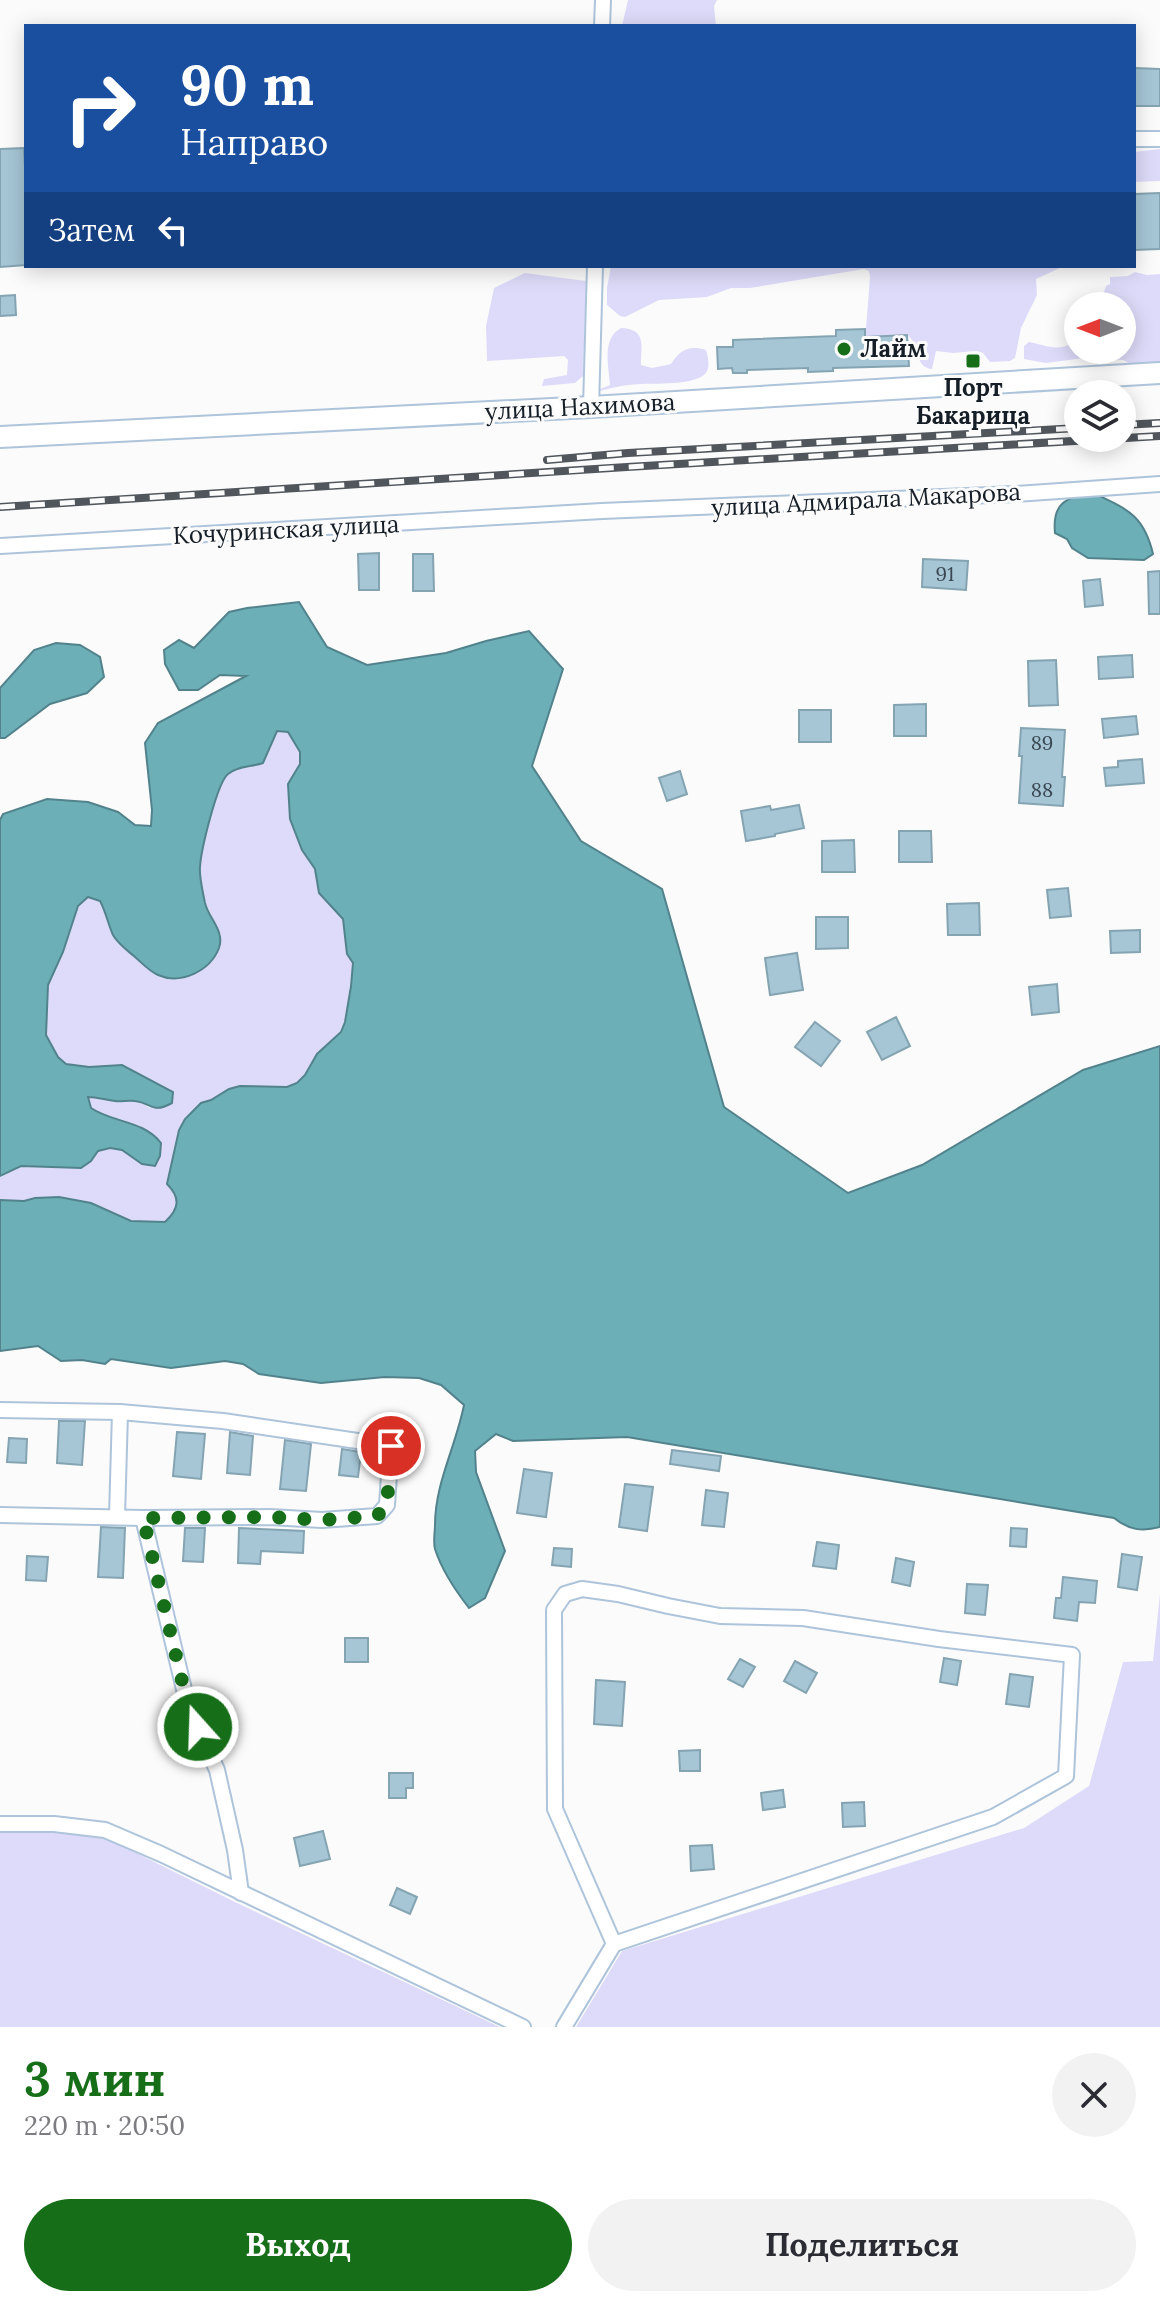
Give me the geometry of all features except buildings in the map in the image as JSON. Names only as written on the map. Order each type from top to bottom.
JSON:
[{"type":"main road","name":"улица Нахимова","points":[[0,437],[591,407],[1160,373]]},
{"type":"street","points":[[602,24],[603,0]]},
{"type":"street","points":[[1136,139],[1160,139]]},
{"type":"street","points":[[591,407],[595,268]]},
{"type":"street","name":"улица Адмирала Макарова","points":[[572,513],[1002,495],[1160,484]]},
{"type":"street","name":"Кочуринская улица","points":[[0,546],[572,513]]},
{"type":"street","points":[[0,1410],[120,1412],[223,1421],[391,1446],[387,1505],[377,1516],[322,1520],[0,1515]]},
{"type":"street","points":[[117,1517],[120,1412]]},
{"type":"street","points":[[143,1518],[188,1706],[217,1770],[241,1893]]},
{"type":"street","points":[[564,2027],[614,1944],[993,1817],[1066,1776],[1072,1655],[803,1618],[720,1616],[582,1589],[565,1594],[554,1610],[555,1809],[614,1944]]},
{"type":"street","points":[[0,1824],[54,1824],[105,1830],[523,2027]]},
{"type":"shaded area","points":[[628,0],[717,0],[714,6],[716,24],[622,24]]},
{"type":"shaded area","points":[[1160,149],[1160,181],[1136,182],[1136,152]]},
{"type":"shaded area","points":[[611,268],[1060,268],[1036,279],[1037,295],[1021,328],[1015,358],[990,362],[977,351],[936,351],[932,369],[919,360],[914,344],[907,335],[865,341],[870,277],[869,271],[864,269],[750,288],[731,288],[707,297],[659,300],[625,317],[607,305]]},
{"type":"shaded area","points":[[1135,272],[1160,274],[1160,362],[1149,366],[1131,364],[1136,364],[1136,292],[1104,292],[1110,284],[1110,277],[1128,276]]},
{"type":"shaded area","points":[[525,273],[586,281],[583,376],[575,383],[542,386],[544,379],[567,375],[568,360],[564,356],[487,361],[486,326],[494,288]]},
{"type":"shaded area","points":[[621,328],[639,335],[641,365],[652,368],[671,364],[678,355],[695,348],[706,350],[707,372],[690,381],[637,384],[591,393],[610,385],[608,346]]},
{"type":"shaded area","points":[[1029,342],[1064,346],[1064,361],[1046,363],[1024,359],[1024,346]]},
{"type":"shaded area","points":[[276,731],[288,732],[300,752],[300,763],[288,784],[290,819],[302,850],[315,869],[319,893],[343,919],[347,954],[353,963],[341,1032],[317,1054],[297,1083],[287,1087],[229,1089],[201,1103],[179,1130],[167,1184],[175,1194],[176,1203],[173,1213],[165,1222],[131,1222],[102,1207],[70,1199],[0,1200],[0,1176],[21,1166],[81,1168],[98,1151],[110,1147],[122,1150],[142,1164],[154,1135],[91,1108],[88,1097],[138,1101],[150,1108],[163,1086],[122,1065],[89,1067],[66,1064],[58,1057],[46,1035],[48,985],[63,952],[78,905],[88,897],[100,900],[128,947],[157,974],[169,979],[213,959],[221,935],[206,904],[199,870],[202,847],[226,775],[238,768],[251,767],[268,753]]},
{"type":"shaded area","points":[[1160,1594],[1160,2027],[576,2027],[622,1951],[1024,1828],[1089,1786],[1123,1662],[1153,1661]]},
{"type":"shaded area","points":[[57,1828],[106,1838],[500,2027],[0,2027],[0,1830]]},
{"type":"water","points":[[1093,493],[1115,504],[1139,522],[1153,554],[1144,560],[1088,558],[1072,548],[1067,539],[1055,533],[1056,515],[1063,503]]},
{"type":"water","points":[[299,602],[327,647],[367,665],[446,653],[529,631],[563,669],[532,766],[581,841],[662,889],[724,1107],[848,1193],[922,1165],[1083,1070],[1160,1046],[1160,1527],[1136,1529],[1114,1518],[627,1437],[513,1441],[496,1434],[475,1451],[476,1472],[505,1551],[485,1598],[469,1608],[445,1573],[434,1546],[438,1494],[464,1405],[441,1385],[419,1378],[385,1377],[321,1383],[259,1374],[243,1364],[225,1361],[171,1368],[111,1359],[105,1364],[82,1360],[61,1361],[38,1346],[0,1351],[0,1200],[59,1197],[91,1203],[131,1221],[165,1222],[173,1213],[176,1203],[175,1194],[167,1184],[179,1130],[185,1119],[201,1103],[229,1089],[240,1086],[287,1087],[297,1083],[317,1054],[341,1032],[345,1022],[353,963],[347,954],[343,919],[319,893],[315,869],[302,850],[290,819],[288,784],[300,764],[300,752],[288,732],[277,731],[263,763],[228,774],[210,818],[200,875],[205,903],[220,942],[209,963],[185,977],[167,978],[155,973],[117,941],[100,901],[88,897],[78,906],[48,985],[46,1035],[58,1057],[66,1064],[89,1067],[122,1065],[173,1092],[172,1103],[160,1108],[135,1101],[88,1097],[91,1108],[146,1130],[161,1143],[155,1166],[142,1164],[122,1150],[110,1148],[98,1151],[81,1168],[21,1166],[0,1176],[0,820],[3,814],[47,799],[88,802],[118,812],[135,825],[151,826],[145,743],[158,723],[246,676],[220,675],[198,690],[179,690],[165,664],[164,650],[179,640],[194,648],[229,612]]},
{"type":"water","points":[[56,643],[80,645],[100,657],[104,677],[87,693],[50,704],[5,738],[0,738],[0,688],[34,650]]},
{"type":"railway","points":[[1136,424],[1160,423]]},
{"type":"railway","points":[[547,460],[1064,429]]},
{"type":"railway","points":[[0,507],[1160,436]]},
{"type":"place","name":"Лайм","points":[[844,349]]},
{"type":"place","name":"Порт Бакарица","points":[[973,361]]},
{"type":"route","points":[[198,1727],[188,1706],[143,1518],[270,1517],[322,1520],[377,1516],[387,1505],[391,1446]]}]
